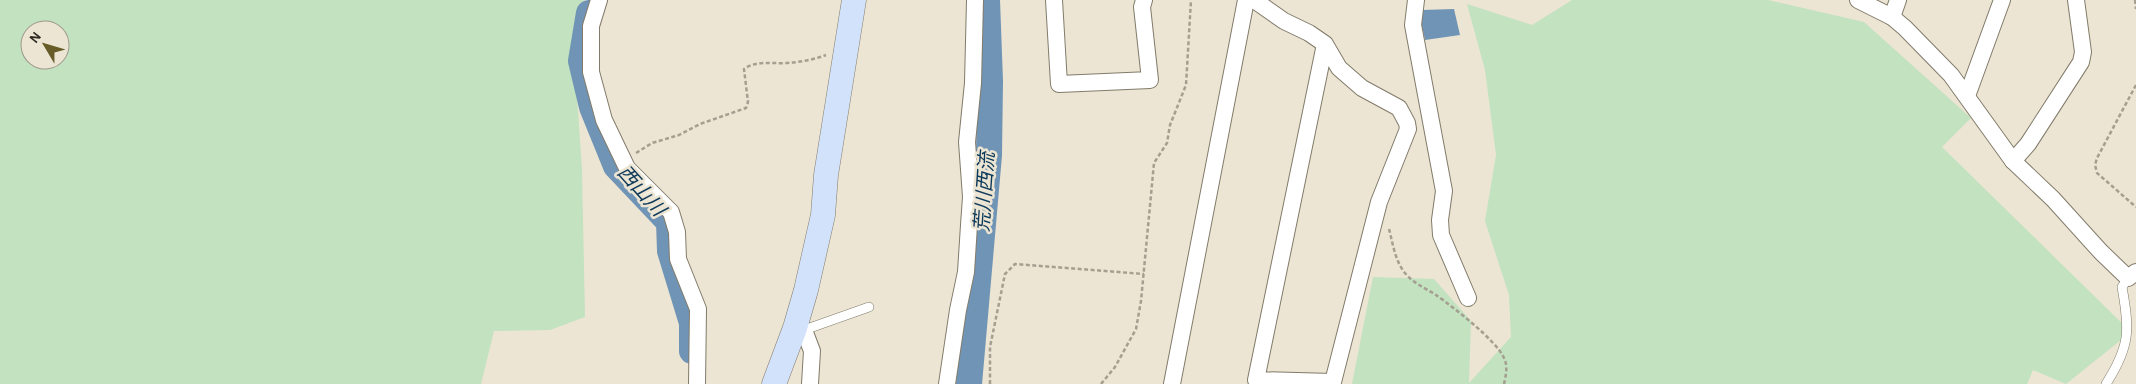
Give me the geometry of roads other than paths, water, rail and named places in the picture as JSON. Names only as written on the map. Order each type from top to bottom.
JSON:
[{"type":"street","points":[[599,0],[591,26],[591,72],[604,120],[624,161],[628,168],[671,212],[677,232],[678,259],[698,309],[697,384]]},
{"type":"street","points":[[774,384],[799,329],[822,215],[826,175],[854,0]]},
{"type":"street","points":[[947,384],[958,310],[966,272],[969,234],[971,197],[967,163],[967,142],[973,83],[975,0]]},
{"type":"street","points":[[1054,0],[1059,84],[1150,80],[1142,7],[1144,0]]},
{"type":"street","points":[[1172,384],[1246,0]]},
{"type":"street","points":[[1254,0],[1284,21],[1325,44],[1339,68],[1362,88],[1398,108],[1405,116],[1408,129],[1380,202],[1333,382],[1256,382],[1325,44]]},
{"type":"street","points":[[1416,0],[1413,25],[1444,191],[1440,220],[1441,235],[1468,298]]},
{"type":"street","points":[[1858,0],[1892,17],[1905,28],[1951,75],[2013,161],[2053,199],[2101,252],[2132,275]]},
{"type":"street","points":[[1892,17],[1898,0]]},
{"type":"street","points":[[1966,96],[2002,0]]},
{"type":"street","points":[[2013,161],[2028,144],[2081,62],[2083,52],[2076,0]]},
{"type":"street","points":[[799,329],[812,351],[810,384]]},
{"type":"lane","points":[[2106,384],[2116,367],[2128,332],[2128,320],[2122,287],[2132,275]]},
{"type":"lane","points":[[799,329],[869,307]]},
{"type":"water","points":[[1454,9],[1460,35],[1425,40],[1421,21],[1422,10]]},
{"type":"waterway","name":"荒川西流","points":[[969,384],[989,155],[990,81],[987,0]]},
{"type":"waterway","name":"西山川","points":[[589,13],[581,61],[592,107],[616,166],[669,222],[670,251],[692,323],[692,351]]}]
